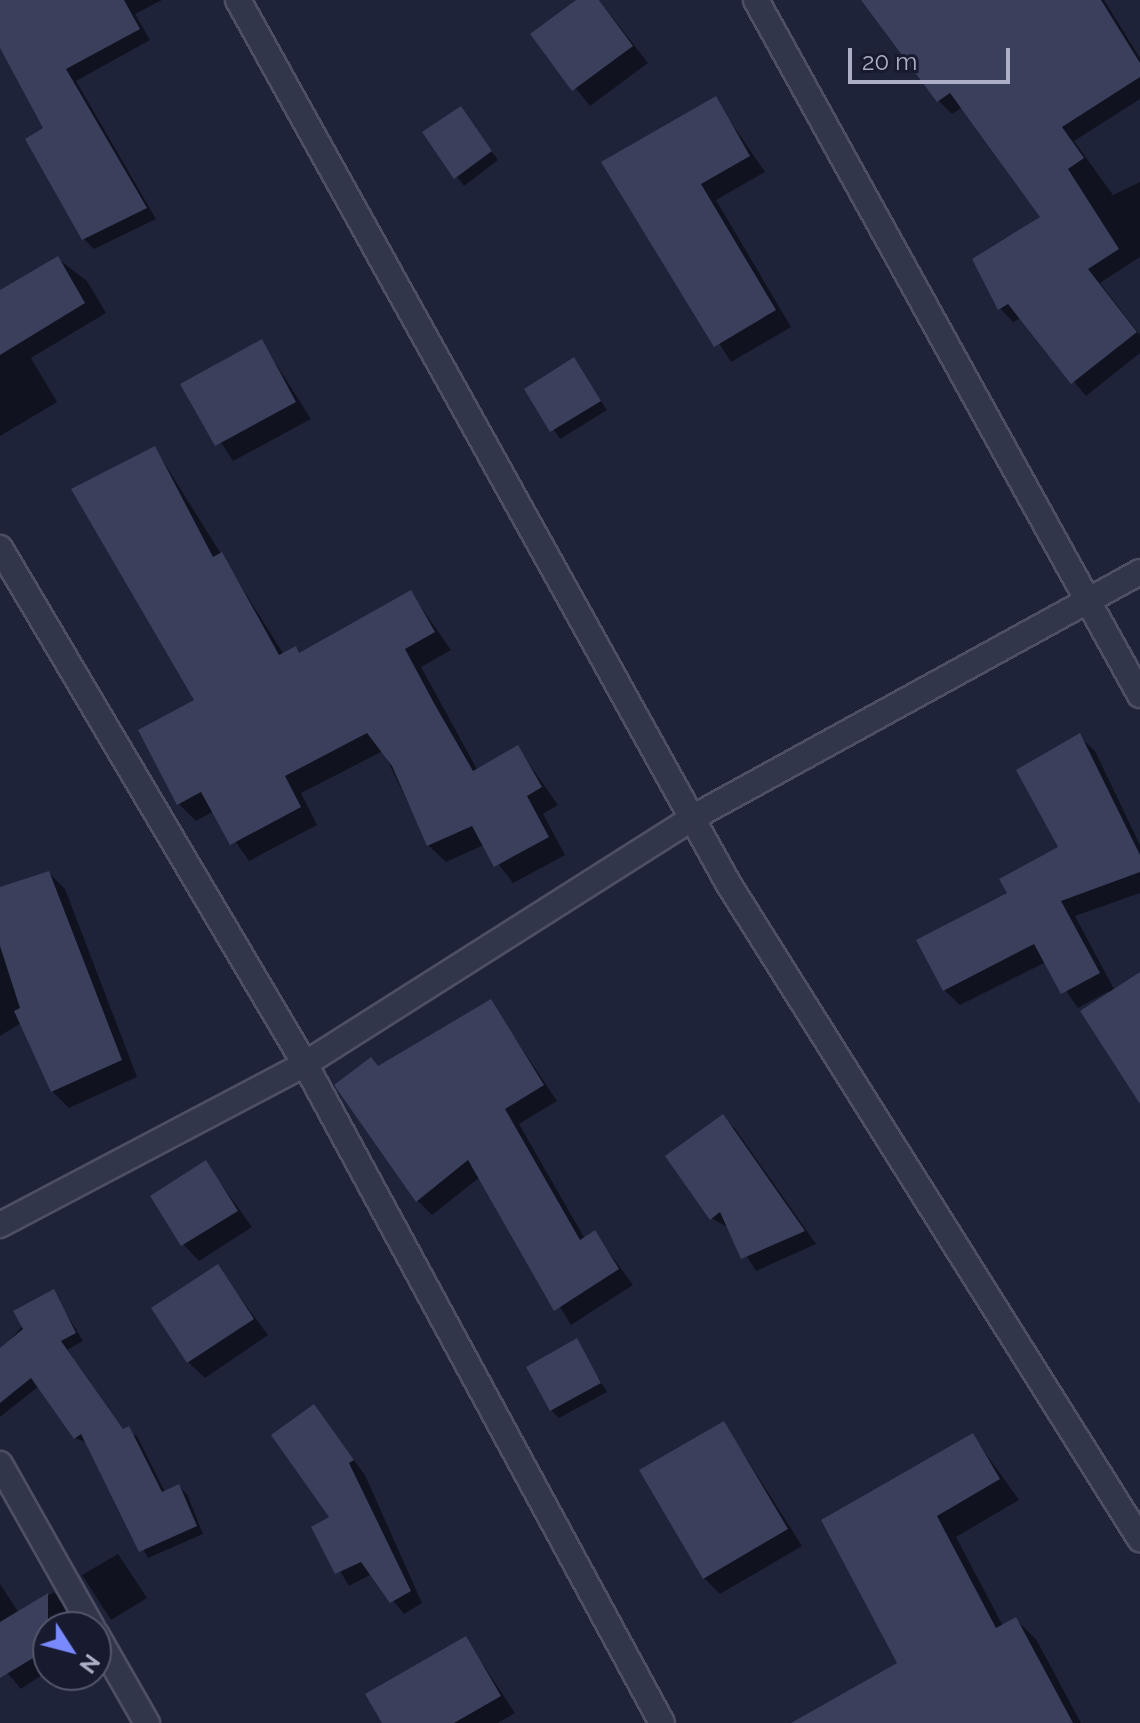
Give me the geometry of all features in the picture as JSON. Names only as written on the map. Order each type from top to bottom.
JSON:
[{"type":"street","points":[[238,0],[692,818],[1140,1539]]},
{"type":"street","points":[[756,0],[1140,695]]},
{"type":"street","points":[[0,548],[305,1064],[662,1723]]},
{"type":"street","points":[[0,1225],[305,1064],[692,818],[1088,604],[1140,572]]},
{"type":"street","points":[[0,1464],[83,1611]]},
{"type":"street","points":[[112,1662],[147,1723]]},
{"type":"building","points":[[0,0],[124,0],[140,29],[66,69],[147,208],[82,240],[25,139],[43,128],[0,48]]},
{"type":"building","points":[[576,0],[599,0],[633,46],[572,91],[530,34]]},
{"type":"building","points":[[861,0],[1101,0],[1140,63],[1140,77],[1062,127],[1084,158],[1068,169],[1119,249],[1088,269],[1137,332],[1071,384],[1008,304],[998,310],[972,259],[1040,217],[950,93],[937,102]]},
{"type":"building","points":[[716,96],[750,156],[701,184],[776,310],[714,347],[601,162]]},
{"type":"building","points":[[461,106],[492,151],[454,179],[422,132]]},
{"type":"building","points":[[58,256],[85,303],[0,355],[0,290]]},
{"type":"building","points":[[262,339],[296,402],[215,446],[180,384]]},
{"type":"building","points":[[574,357],[601,401],[550,432],[524,389]]},
{"type":"building","points":[[155,446],[213,557],[222,552],[279,655],[296,646],[299,653],[411,590],[435,632],[405,649],[435,705],[473,771],[518,745],[542,787],[527,796],[549,837],[494,867],[472,826],[427,846],[392,766],[367,733],[285,776],[301,807],[230,845],[201,792],[177,805],[138,730],[194,700],[71,489]]},
{"type":"building","points":[[1080,733],[1140,855],[1140,872],[1061,901],[1100,973],[1061,994],[1034,944],[943,991],[916,940],[1007,893],[999,879],[1058,847],[1016,770]]},
{"type":"building","points":[[49,871],[122,1060],[51,1092],[14,1011],[20,1008],[0,946],[0,887]]},
{"type":"building","points":[[1140,972],[1140,1104],[1080,1011]]},
{"type":"building","points":[[491,999],[544,1085],[505,1109],[580,1240],[595,1230],[619,1269],[554,1311],[468,1160],[416,1202],[334,1085],[371,1057],[378,1066]]},
{"type":"building","points":[[723,1114],[805,1231],[741,1259],[720,1212],[710,1220],[665,1156]]},
{"type":"building","points":[[206,1160],[238,1211],[181,1246],[150,1196]]},
{"type":"building","points":[[218,1264],[254,1319],[187,1363],[151,1308]]},
{"type":"building","points":[[54,1289],[76,1333],[61,1341],[123,1429],[129,1426],[162,1492],[179,1484],[197,1526],[139,1552],[81,1434],[74,1439],[31,1378],[0,1403],[0,1348],[23,1329],[13,1311]]},
{"type":"building","points":[[577,1338],[601,1383],[550,1411],[526,1367]]},
{"type":"building","points":[[314,1404],[354,1460],[349,1463],[411,1591],[390,1603],[361,1562],[335,1574],[311,1527],[329,1517],[271,1435]]},
{"type":"building","points":[[724,1421],[788,1529],[703,1579],[639,1470]]},
{"type":"building","points":[[973,1433],[1000,1479],[937,1516],[996,1628],[1016,1617],[1073,1723],[791,1723],[897,1663],[821,1520]]},
{"type":"building","points":[[48,1593],[48,1611],[32,1611],[32,1659],[0,1678],[0,1622]]},
{"type":"building","points":[[466,1636],[501,1696],[454,1723],[382,1723],[365,1694]]}]
